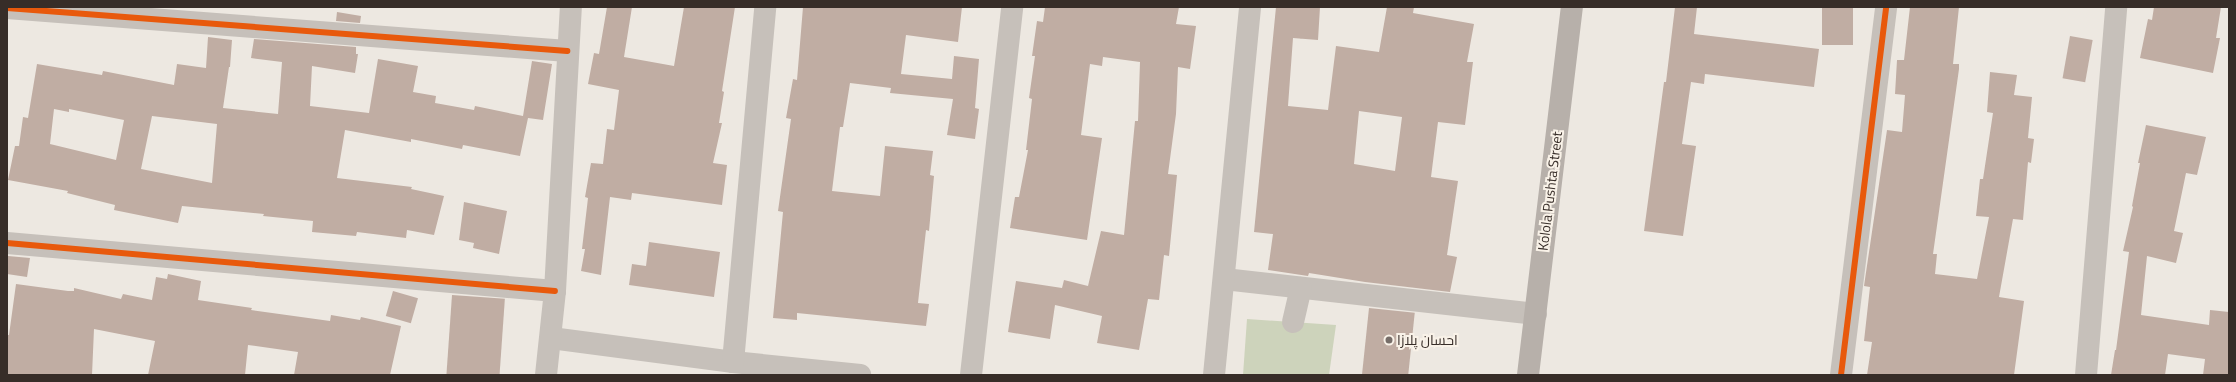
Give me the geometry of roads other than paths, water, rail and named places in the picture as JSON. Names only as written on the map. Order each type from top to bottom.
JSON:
[{"type":"main road","name":"Kolola Pushta Street","points":[[1528,375],[1572,7]]},
{"type":"street","points":[[546,375],[555,290],[567,51],[571,7]]},
{"type":"street","points":[[733,362],[765,7]]},
{"type":"street","points":[[971,375],[1012,7]]},
{"type":"street","points":[[1214,375],[1250,7]]},
{"type":"street","points":[[1841,375],[1886,7]]},
{"type":"street","points":[[2086,375],[2116,7]]},
{"type":"street","points":[[7,8],[567,51]]},
{"type":"street","points":[[7,243],[555,290]]},
{"type":"street","points":[[1224,279],[1536,314]]},
{"type":"street","points":[[1293,322],[1302,288]]},
{"type":"street","points":[[551,338],[733,362],[860,375]]},
{"type":"place","name":"احسان پلازا","points":[[1389,340]]}]
